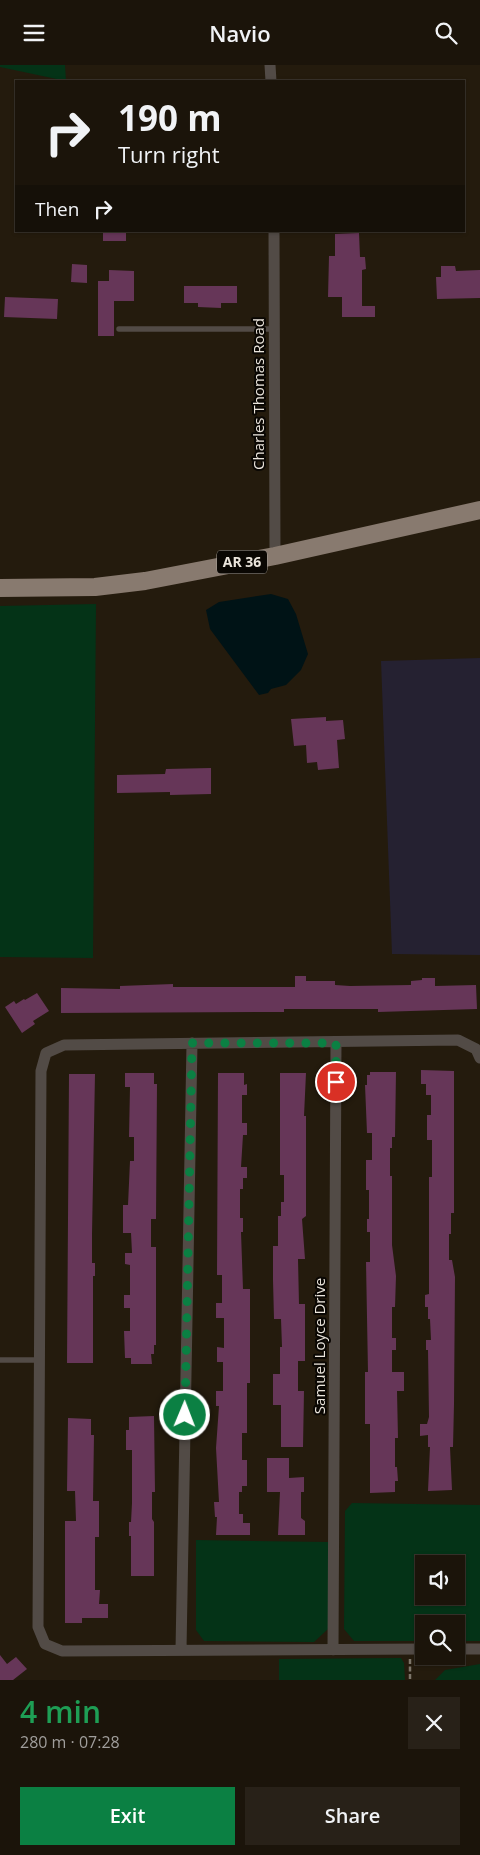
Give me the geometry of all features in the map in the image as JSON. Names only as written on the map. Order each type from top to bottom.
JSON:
[{"type":"main road","name":"AR 36","points":[[0,588],[94,587],[120,584],[274,556],[480,510]]},
{"type":"street","points":[[270,65],[271,80]]},
{"type":"street","name":"Charles Thomas Road","points":[[274,232],[274,556]]},
{"type":"street","points":[[415,1649],[62,1651],[45,1644],[38,1627],[41,1071],[46,1053],[64,1045],[336,1043],[458,1039],[476,1049],[480,1058]]},
{"type":"street","points":[[181,1651],[192,1043]]},
{"type":"street","name":"Samuel Loyce Drive","points":[[333,1650],[336,1043]]},
{"type":"street","points":[[465,1649],[480,1649]]},
{"type":"lane","points":[[119,329],[274,329]]},
{"type":"lane","points":[[0,1360],[38,1360]]},
{"type":"path","points":[[410,1649],[410,1680]]},
{"type":"shaded area","points":[[271,594],[288,599],[296,614],[308,654],[301,670],[286,685],[259,695],[210,629],[206,610],[219,602]]},
{"type":"shaded area","points":[[480,658],[480,955],[392,954],[381,661]]},
{"type":"green space","points":[[0,65],[65,65],[66,80],[61,80],[0,67]]},
{"type":"green space","points":[[96,604],[93,958],[0,957],[0,606]]},
{"type":"green space","points":[[352,1503],[480,1505],[480,1641],[465,1641],[465,1615],[415,1615],[415,1641],[354,1641],[344,1629],[345,1511]]},
{"type":"green space","points":[[196,1540],[328,1542],[328,1629],[314,1642],[204,1641],[196,1630]]},
{"type":"green space","points":[[401,1658],[404,1663],[405,1680],[279,1680],[279,1659]]},
{"type":"green space","points":[[480,1664],[480,1680],[435,1680],[445,1670]]},
{"type":"building","points":[[103,232],[126,232],[126,241],[103,241]]},
{"type":"building","points":[[359,233],[360,257],[365,257],[366,269],[362,270],[362,306],[375,306],[375,317],[342,317],[342,297],[328,297],[329,256],[335,256],[335,234]]},
{"type":"building","points":[[72,264],[87,265],[87,283],[71,282]]},
{"type":"building","points":[[441,266],[455,266],[456,271],[480,270],[480,298],[437,299],[436,277],[441,277]]},
{"type":"building","points":[[109,270],[134,271],[134,301],[114,301],[114,336],[98,336],[98,281],[109,281]]},
{"type":"building","points":[[184,286],[237,286],[237,303],[221,303],[221,308],[198,307],[198,303],[184,303]]},
{"type":"building","points":[[5,297],[58,299],[57,319],[4,317]]},
{"type":"building","points":[[326,717],[326,721],[343,720],[345,739],[337,740],[339,768],[318,770],[317,762],[307,763],[306,745],[294,746],[291,719]]},
{"type":"building","points":[[211,768],[211,794],[170,795],[170,792],[117,793],[117,775],[165,774],[166,769]]},
{"type":"building","points":[[295,976],[306,976],[306,981],[335,981],[335,985],[350,986],[411,985],[411,981],[422,980],[422,978],[435,978],[435,986],[476,985],[477,1009],[378,1012],[378,1009],[284,1009],[284,1012],[61,1013],[61,988],[120,989],[120,986],[173,984],[173,987],[295,987]]},
{"type":"building","points":[[37,993],[49,1011],[33,1021],[35,1024],[22,1033],[5,1007],[14,1001],[16,1004]]},
{"type":"building","points":[[421,1070],[454,1071],[454,1213],[451,1213],[451,1234],[449,1234],[449,1260],[452,1260],[455,1277],[453,1447],[450,1447],[452,1490],[428,1491],[430,1447],[428,1447],[428,1435],[420,1436],[420,1424],[427,1424],[429,1417],[428,1350],[426,1350],[426,1340],[431,1340],[430,1319],[428,1319],[428,1307],[425,1307],[425,1295],[429,1294],[429,1177],[432,1177],[432,1140],[427,1140],[427,1115],[431,1115],[431,1095],[426,1095],[426,1084],[421,1084]]},
{"type":"building","points":[[370,1072],[396,1072],[395,1137],[392,1137],[392,1148],[390,1148],[392,1245],[396,1276],[395,1307],[392,1307],[392,1338],[396,1338],[396,1350],[392,1350],[392,1372],[404,1372],[404,1391],[397,1391],[398,1438],[395,1438],[395,1467],[397,1467],[398,1481],[395,1481],[395,1492],[370,1493],[370,1424],[365,1424],[365,1372],[368,1372],[366,1262],[370,1262],[370,1232],[367,1232],[369,1190],[366,1190],[366,1160],[372,1160],[372,1133],[367,1133],[365,1085],[367,1085],[367,1075],[370,1075]]},
{"type":"building","points":[[125,1073],[154,1073],[154,1084],[157,1084],[156,1219],[151,1219],[151,1247],[156,1247],[156,1345],[154,1345],[154,1354],[151,1354],[152,1364],[131,1364],[131,1358],[125,1358],[124,1331],[130,1331],[130,1308],[124,1308],[124,1295],[130,1295],[130,1265],[125,1264],[125,1253],[132,1253],[131,1233],[123,1233],[123,1205],[128,1205],[130,1161],[134,1161],[134,1137],[129,1137],[130,1087],[125,1087]]},
{"type":"building","points":[[218,1073],[244,1073],[244,1085],[247,1084],[247,1095],[242,1095],[242,1123],[247,1123],[247,1135],[243,1135],[241,1167],[247,1167],[247,1178],[243,1178],[243,1189],[240,1189],[240,1218],[243,1218],[243,1232],[241,1232],[243,1289],[250,1289],[250,1383],[247,1383],[247,1433],[242,1433],[242,1460],[247,1460],[247,1486],[242,1486],[242,1492],[239,1492],[239,1514],[243,1514],[243,1523],[250,1523],[250,1535],[216,1535],[217,1517],[215,1517],[214,1502],[219,1502],[216,1448],[219,1406],[216,1406],[216,1391],[223,1391],[223,1362],[217,1362],[217,1347],[224,1348],[224,1318],[216,1318],[216,1303],[222,1303],[222,1275],[217,1275]]},
{"type":"building","points":[[280,1073],[306,1073],[304,1116],[306,1116],[306,1216],[302,1219],[305,1259],[298,1259],[299,1304],[305,1304],[305,1361],[298,1361],[298,1391],[304,1391],[303,1447],[281,1447],[281,1405],[273,1405],[273,1374],[280,1374],[280,1347],[282,1347],[281,1319],[274,1319],[273,1280],[273,1246],[278,1246],[278,1216],[281,1216],[281,1202],[284,1202],[284,1175],[280,1175]]},
{"type":"building","points":[[69,1074],[95,1074],[92,1234],[92,1263],[95,1263],[95,1276],[93,1276],[93,1363],[67,1363]]},
{"type":"building","points":[[154,1416],[155,1492],[152,1492],[152,1519],[154,1522],[154,1576],[131,1576],[129,1522],[131,1522],[132,1503],[132,1450],[126,1450],[126,1430],[129,1430],[129,1417]]},
{"type":"building","points":[[68,1418],[91,1419],[91,1435],[94,1435],[93,1501],[99,1501],[99,1537],[95,1537],[95,1590],[100,1590],[99,1604],[108,1604],[108,1618],[82,1618],[82,1623],[65,1623],[65,1521],[76,1521],[75,1491],[67,1491]]},
{"type":"building","points":[[267,1458],[289,1458],[289,1478],[304,1477],[304,1492],[301,1492],[301,1518],[305,1521],[305,1535],[278,1535],[280,1492],[267,1492]]},
{"type":"building","points":[[0,1655],[7,1664],[16,1657],[27,1669],[13,1680],[0,1680]]},
{"type":"route","points":[[185,1415],[192,1043],[336,1043],[336,1082]]}]
